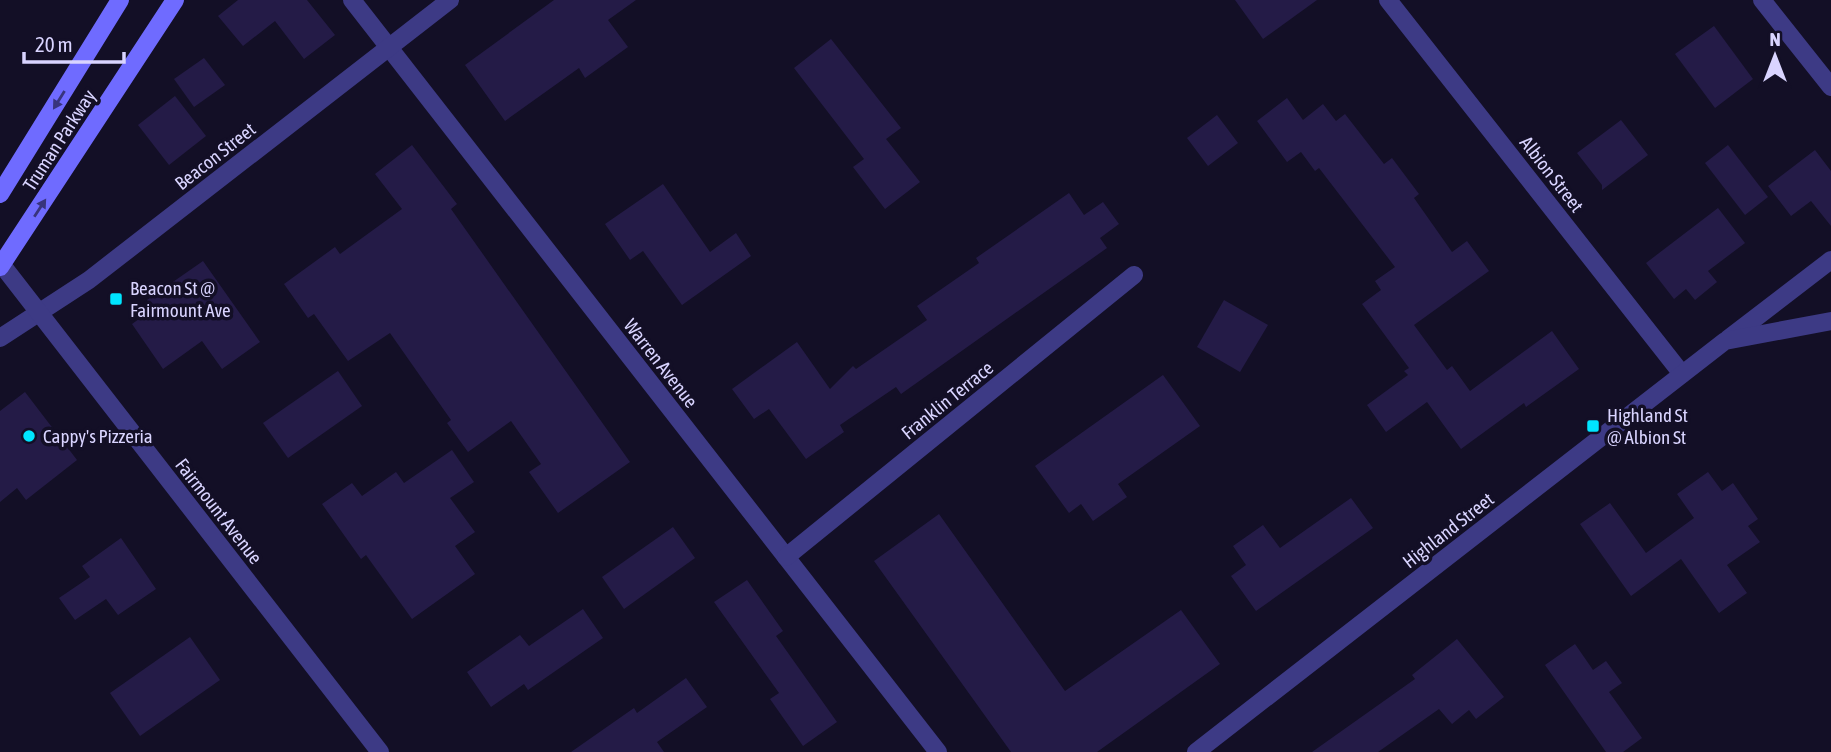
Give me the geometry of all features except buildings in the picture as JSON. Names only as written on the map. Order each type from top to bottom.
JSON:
[{"type":"main road","name":"Truman Parkway","points":[[0,194],[120,0]]},
{"type":"main road","name":"Truman Parkway","points":[[1,265],[175,0]]},
{"type":"street","name":"Warren Avenue","points":[[352,0],[938,752]]},
{"type":"street","name":"Beacon Street","points":[[0,338],[89,280],[450,0]]},
{"type":"street","name":"Albion Street","points":[[1388,0],[1682,374]]},
{"type":"street","points":[[1762,0],[1831,87]]},
{"type":"street","name":"Highland Street","points":[[1196,752],[1831,260]]},
{"type":"street","name":"Fairmount Avenue","points":[[1,265],[380,752]]},
{"type":"street","name":"Franklin Terrace","points":[[786,557],[1134,275]]},
{"type":"street","name":"Highland Street","points":[[1725,341],[1831,321]]},
{"type":"place","name":"Beacon St @ Fairmount Ave","points":[[116,299]]},
{"type":"place","name":"Highland St @ Albion St","points":[[1593,426]]},
{"type":"place","name":"Cappy's Pizzeria","points":[[29,436]]}]
